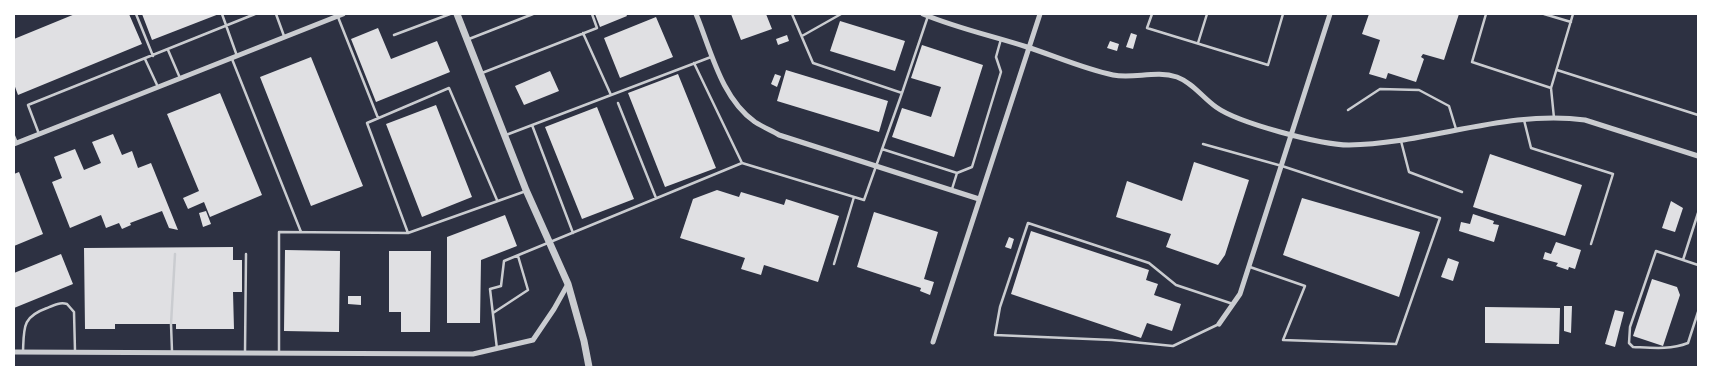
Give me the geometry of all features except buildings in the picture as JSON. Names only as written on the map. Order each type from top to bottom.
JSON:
[{"type":"street","points":[[457,14],[526,190],[568,284],[584,341],[589,367]]},
{"type":"street","points":[[696,14],[724,85],[742,110],[755,122],[779,135],[979,199]]},
{"type":"street","points":[[933,342],[1040,14]]},
{"type":"street","points":[[1219,324],[1240,294],[1330,14]]},
{"type":"street","points":[[15,143],[285,37],[336,15]]},
{"type":"street","points":[[925,15],[1002,38],[1115,76],[1163,74],[1176,77],[1190,83],[1216,107],[1231,115],[1320,142],[1348,145],[1401,140],[1524,120],[1554,118],[1585,120],[1698,156]]},
{"type":"street","points":[[14,352],[472,354],[533,340],[568,284]]},
{"type":"lane","points":[[136,14],[153,56]]},
{"type":"lane","points":[[222,14],[234,57],[301,232]]},
{"type":"lane","points":[[39,134],[28,105],[255,14]]},
{"type":"lane","points":[[276,14],[285,37]]},
{"type":"lane","points":[[394,35],[450,14]]},
{"type":"lane","points":[[467,40],[533,14]]},
{"type":"lane","points":[[481,74],[597,28],[592,14]]},
{"type":"lane","points":[[792,14],[813,63],[902,93]]},
{"type":"lane","points":[[802,36],[841,14]]},
{"type":"lane","points":[[1152,14],[1147,28],[1268,65],[1283,14]]},
{"type":"lane","points":[[1198,43],[1208,14]]},
{"type":"lane","points":[[1486,14],[1472,62],[1551,88]]},
{"type":"lane","points":[[1544,14],[1571,22]]},
{"type":"lane","points":[[1554,118],[1551,88],[1574,14]]},
{"type":"lane","points":[[336,15],[378,118]]},
{"type":"lane","points":[[497,349],[490,289],[501,286],[504,261],[742,163],[864,200],[902,93],[925,15]]},
{"type":"lane","points":[[583,34],[611,95]]},
{"type":"lane","points":[[881,148],[957,173],[972,167],[1001,72],[996,57],[1002,38]]},
{"type":"lane","points":[[168,50],[180,78]]},
{"type":"lane","points":[[505,135],[713,56]]},
{"type":"lane","points":[[145,59],[158,87]]},
{"type":"lane","points":[[694,63],[742,163]]},
{"type":"lane","points":[[1556,70],[1698,115]]},
{"type":"lane","points":[[408,233],[367,123],[449,88],[497,201]]},
{"type":"lane","points":[[1348,110],[1380,89],[1419,90],[1449,106],[1456,131]]},
{"type":"lane","points":[[618,103],[656,198]]},
{"type":"lane","points":[[1524,120],[1531,148],[1613,174],[1591,244]]},
{"type":"lane","points":[[532,125],[573,233]]},
{"type":"lane","points":[[14,136],[15,143]]},
{"type":"lane","points":[[1401,140],[1409,172],[1462,192]]},
{"type":"lane","points":[[1203,144],[1282,166],[1440,218],[1396,344],[1283,340],[1304,286],[1248,266]]},
{"type":"lane","points":[[951,190],[957,173]]},
{"type":"lane","points":[[279,353],[279,232],[408,233],[526,190]]},
{"type":"lane","points":[[834,264],[854,197]]},
{"type":"lane","points":[[1683,260],[1698,213]]},
{"type":"lane","points":[[1219,324],[1173,346],[1112,340],[995,335],[1000,307],[1028,223],[1149,263],[1176,285],[1233,304]]},
{"type":"lane","points":[[1698,265],[1656,251],[1630,327],[1629,342],[1633,347],[1660,348],[1674,348],[1688,343],[1698,312]]},
{"type":"lane","points":[[172,353],[171,324],[175,254]]},
{"type":"lane","points":[[245,353],[246,254]]},
{"type":"lane","points":[[493,313],[528,290],[518,256]]},
{"type":"lane","points":[[23,352],[24,333],[29,317],[33,313],[61,303],[67,304],[74,312],[75,352]]}]
